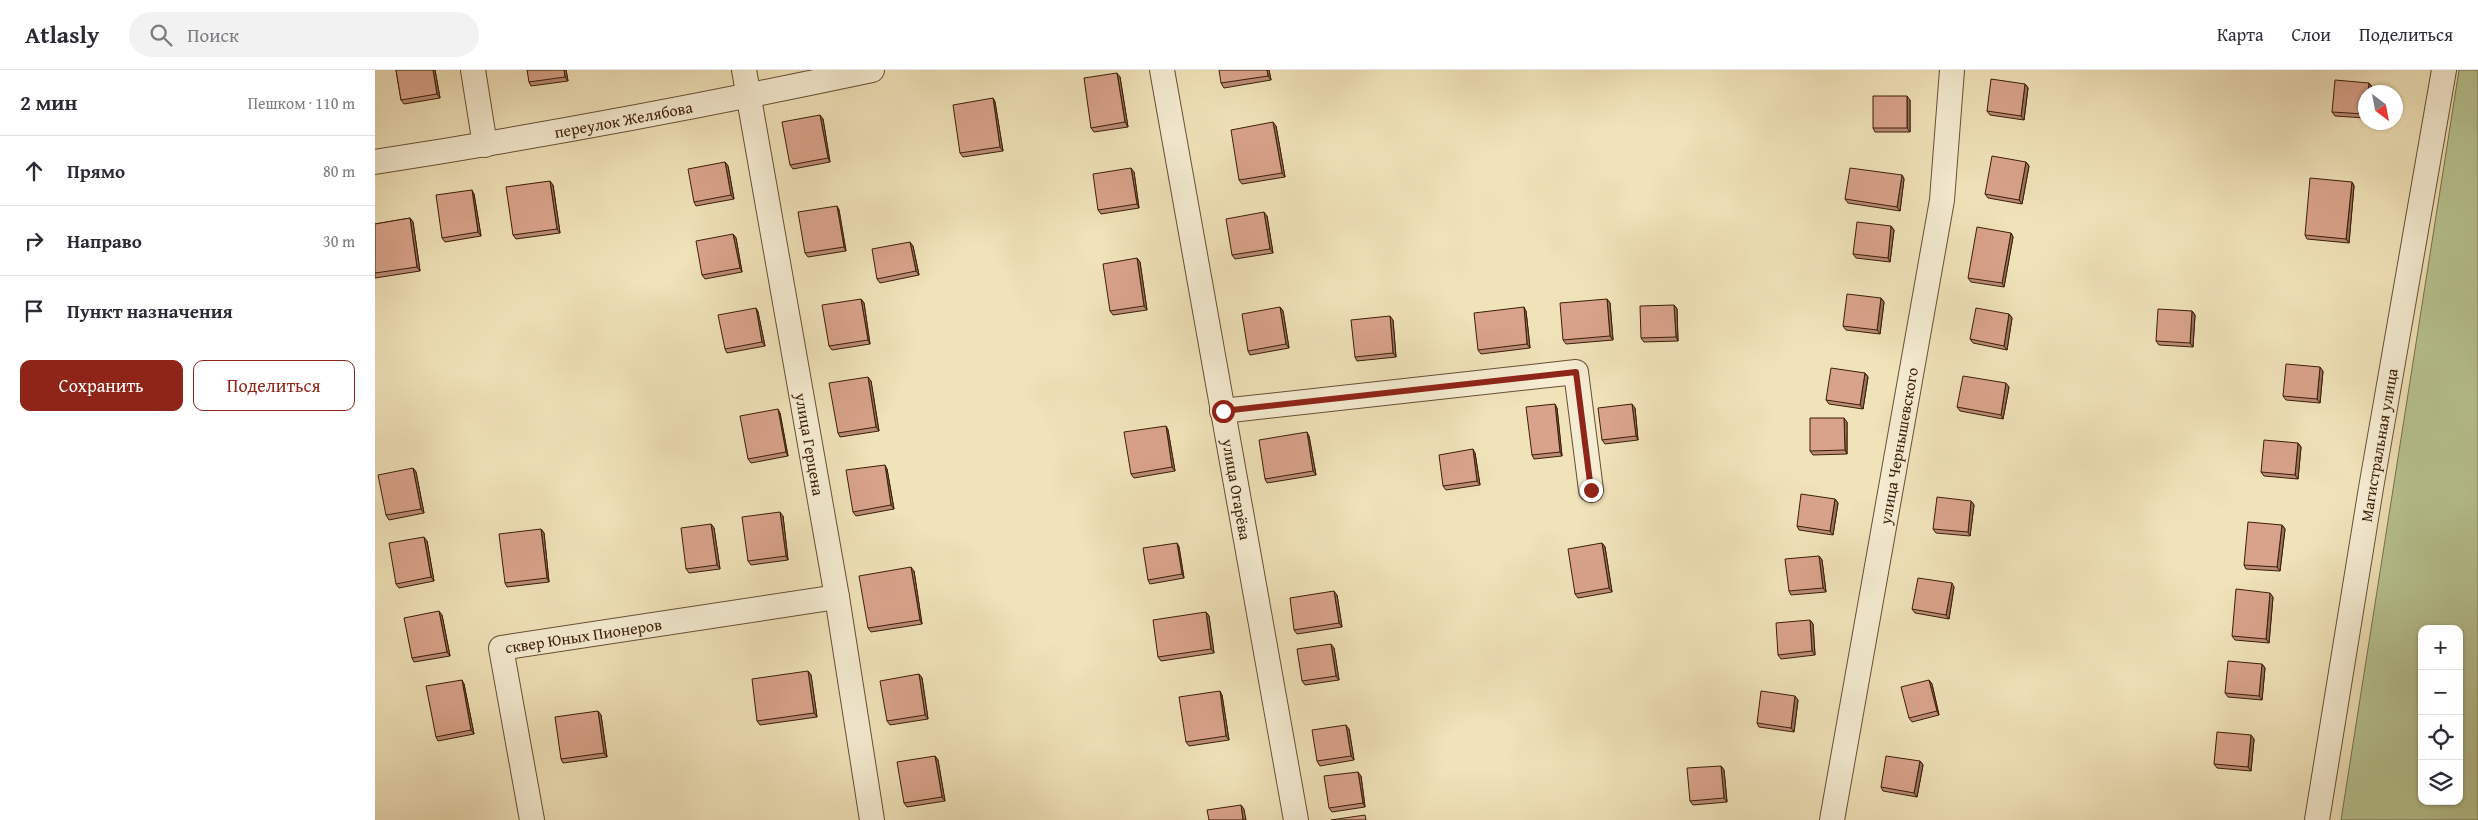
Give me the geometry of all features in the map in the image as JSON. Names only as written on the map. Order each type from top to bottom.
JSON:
[{"type":"street","points":[[473,70],[485,145]]},
{"type":"street","name":"улица Герцена","points":[[744,70],[837,597],[872,820]]},
{"type":"street","name":"переулок Желябова","points":[[375,162],[485,145],[749,96],[872,70]]},
{"type":"street","name":"улица Огарёва","points":[[1162,70],[1296,820]]},
{"type":"street","name":"улица Чернышевского","points":[[1832,820],[1942,200],[1952,70]]},
{"type":"street","name":"Магистральная улица","points":[[2317,820],[2372,478],[2443,70]]},
{"type":"street","points":[[1223,411],[1576,372],[1591,490]]},
{"type":"street","name":"сквер Юных Пионеров","points":[[532,820],[501,648],[837,597]]},
{"type":"green space","points":[[2459,70],[2478,70],[2478,820],[2341,820]]},
{"type":"building","points":[[396,70],[433,70],[437,94],[401,100]]},
{"type":"building","points":[[527,70],[564,70],[565,77],[529,82]]},
{"type":"building","points":[[1219,70],[1267,70],[1268,76],[1221,83]]},
{"type":"building","points":[[1117,73],[1125,122],[1091,128],[1084,78]]},
{"type":"building","points":[[1991,79],[2025,84],[2021,116],[1987,111]]},
{"type":"building","points":[[2335,80],[2369,83],[2369,85],[2358,85],[2358,114],[2332,112]]},
{"type":"building","points":[[1873,96],[1907,96],[1907,128],[1873,128]]},
{"type":"building","points":[[993,98],[1000,147],[960,153],[953,105]]},
{"type":"building","points":[[820,115],[828,158],[790,165],[782,122]]},
{"type":"building","points":[[1273,122],[1282,173],[1239,180],[1231,130]]},
{"type":"building","points":[[1992,156],[2026,162],[2019,200],[1985,194]]},
{"type":"building","points":[[725,162],[731,195],[694,202],[688,169]]},
{"type":"building","points":[[1131,168],[1137,204],[1098,210],[1093,174]]},
{"type":"building","points":[[1850,168],[1902,175],[1897,207],[1845,199]]},
{"type":"building","points":[[2310,178],[2352,182],[2346,239],[2305,235]]},
{"type":"building","points":[[550,181],[557,229],[513,235],[506,187]]},
{"type":"building","points":[[472,190],[478,232],[442,238],[436,195]]},
{"type":"building","points":[[837,206],[844,247],[805,253],[798,212]]},
{"type":"building","points":[[1264,212],[1270,249],[1232,255],[1226,219]]},
{"type":"building","points":[[410,218],[417,267],[375,273],[375,224]]},
{"type":"building","points":[[1857,222],[1891,226],[1888,258],[1853,254]]},
{"type":"building","points":[[1977,227],[2011,233],[2002,283],[1968,278]]},
{"type":"building","points":[[733,234],[740,268],[702,275],[696,241]]},
{"type":"building","points":[[910,242],[916,271],[877,279],[872,249]]},
{"type":"building","points":[[1137,258],[1144,306],[1110,311],[1103,264]]},
{"type":"building","points":[[1847,294],[1881,298],[1877,330],[1843,326]]},
{"type":"building","points":[[861,299],[868,340],[829,346],[822,305]]},
{"type":"building","points":[[1607,299],[1610,336],[1563,340],[1560,303]]},
{"type":"building","points":[[1674,305],[1676,337],[1641,338],[1640,306]]},
{"type":"building","points":[[1280,307],[1286,344],[1248,351],[1242,314]]},
{"type":"building","points":[[1524,307],[1527,344],[1478,350],[1474,313]]},
{"type":"building","points":[[756,308],[762,342],[725,349],[718,315]]},
{"type":"building","points":[[1976,308],[2009,314],[2004,346],[1970,339]]},
{"type":"building","points":[[2158,309],[2192,311],[2190,343],[2156,341]]},
{"type":"building","points":[[1390,316],[1393,353],[1355,357],[1351,320]]},
{"type":"building","points":[[2286,364],[2320,367],[2317,399],[2283,396]]},
{"type":"building","points":[[1831,368],[1865,373],[1860,405],[1826,400]]},
{"type":"building","points":[[1963,376],[2006,383],[2001,415],[1957,407]]},
{"type":"building","points":[[868,377],[876,427],[838,433],[829,383]]},
{"type":"building","points":[[1555,404],[1560,452],[1532,455],[1526,407]]},
{"type":"building","points":[[1632,404],[1636,436],[1602,440],[1598,408]]},
{"type":"building","points":[[778,409],[786,452],[748,459],[740,416]]},
{"type":"building","points":[[1810,418],[1844,418],[1845,450],[1810,451]]},
{"type":"building","points":[[1166,426],[1172,467],[1131,474],[1124,432]]},
{"type":"building","points":[[1307,432],[1313,471],[1265,479],[1259,440]]},
{"type":"building","points":[[2264,440],[2298,443],[2295,475],[2261,472]]},
{"type":"building","points":[[1473,449],[1477,481],[1443,486],[1439,455]]},
{"type":"building","points":[[885,465],[891,505],[853,512],[846,470]]},
{"type":"building","points":[[413,468],[421,509],[386,515],[378,475]]},
{"type":"building","points":[[1801,494],[1835,499],[1830,531],[1797,526]]},
{"type":"building","points":[[1937,497],[1971,501],[1968,532],[1933,529]]},
{"type":"building","points":[[780,512],[786,556],[748,561],[742,517]]},
{"type":"building","points":[[2248,522],[2282,525],[2277,567],[2244,565]]},
{"type":"building","points":[[711,524],[717,565],[686,569],[681,528]]},
{"type":"building","points":[[541,529],[547,578],[505,583],[499,534]]},
{"type":"building","points":[[424,537],[431,577],[396,584],[389,543]]},
{"type":"building","points":[[1177,543],[1182,574],[1148,580],[1143,548]]},
{"type":"building","points":[[1602,543],[1609,588],[1575,594],[1568,549]]},
{"type":"building","points":[[1819,556],[1823,588],[1789,591],[1785,559]]},
{"type":"building","points":[[911,567],[920,620],[868,628],[859,576]]},
{"type":"building","points":[[1918,578],[1952,583],[1946,615],[1912,609]]},
{"type":"building","points":[[2236,589],[2270,593],[2266,639],[2232,636]]},
{"type":"building","points":[[1334,591],[1339,623],[1294,630],[1290,598]]},
{"type":"building","points":[[439,611],[447,652],[412,658],[404,618]]},
{"type":"building","points":[[1206,612],[1211,649],[1158,657],[1153,620]]},
{"type":"building","points":[[1810,620],[1812,651],[1778,655],[1776,623]]},
{"type":"building","points":[[1331,644],[1336,676],[1302,681],[1297,649]]},
{"type":"building","points":[[2228,661],[2262,664],[2259,696],[2225,693]]},
{"type":"building","points":[[808,671],[814,713],[757,721],[752,679]]},
{"type":"building","points":[[919,674],[925,715],[887,721],[880,681]]},
{"type":"building","points":[[462,680],[471,730],[436,737],[426,686]]},
{"type":"building","points":[[1929,680],[1937,711],[1909,718],[1901,687]]},
{"type":"building","points":[[1220,691],[1226,736],[1186,742],[1179,697]]},
{"type":"building","points":[[1761,691],[1795,696],[1791,728],[1757,723]]},
{"type":"building","points":[[598,711],[604,753],[561,759],[555,717]]},
{"type":"building","points":[[1346,725],[1351,756],[1317,761],[1312,730]]},
{"type":"building","points":[[2217,732],[2251,735],[2248,767],[2214,764]]},
{"type":"building","points":[[935,756],[942,797],[904,803],[897,762]]},
{"type":"building","points":[[1886,756],[1920,761],[1914,793],[1881,787]]},
{"type":"building","points":[[1721,766],[1724,798],[1690,801],[1687,768]]},
{"type":"building","points":[[1358,772],[1363,803],[1329,808],[1324,776]]},
{"type":"building","points":[[1241,805],[1243,820],[1209,820],[1207,810]]},
{"type":"building","points":[[1365,815],[1366,820],[1331,820]]},
{"type":"route","points":[[1223,411],[1576,372],[1591,490]]}]
